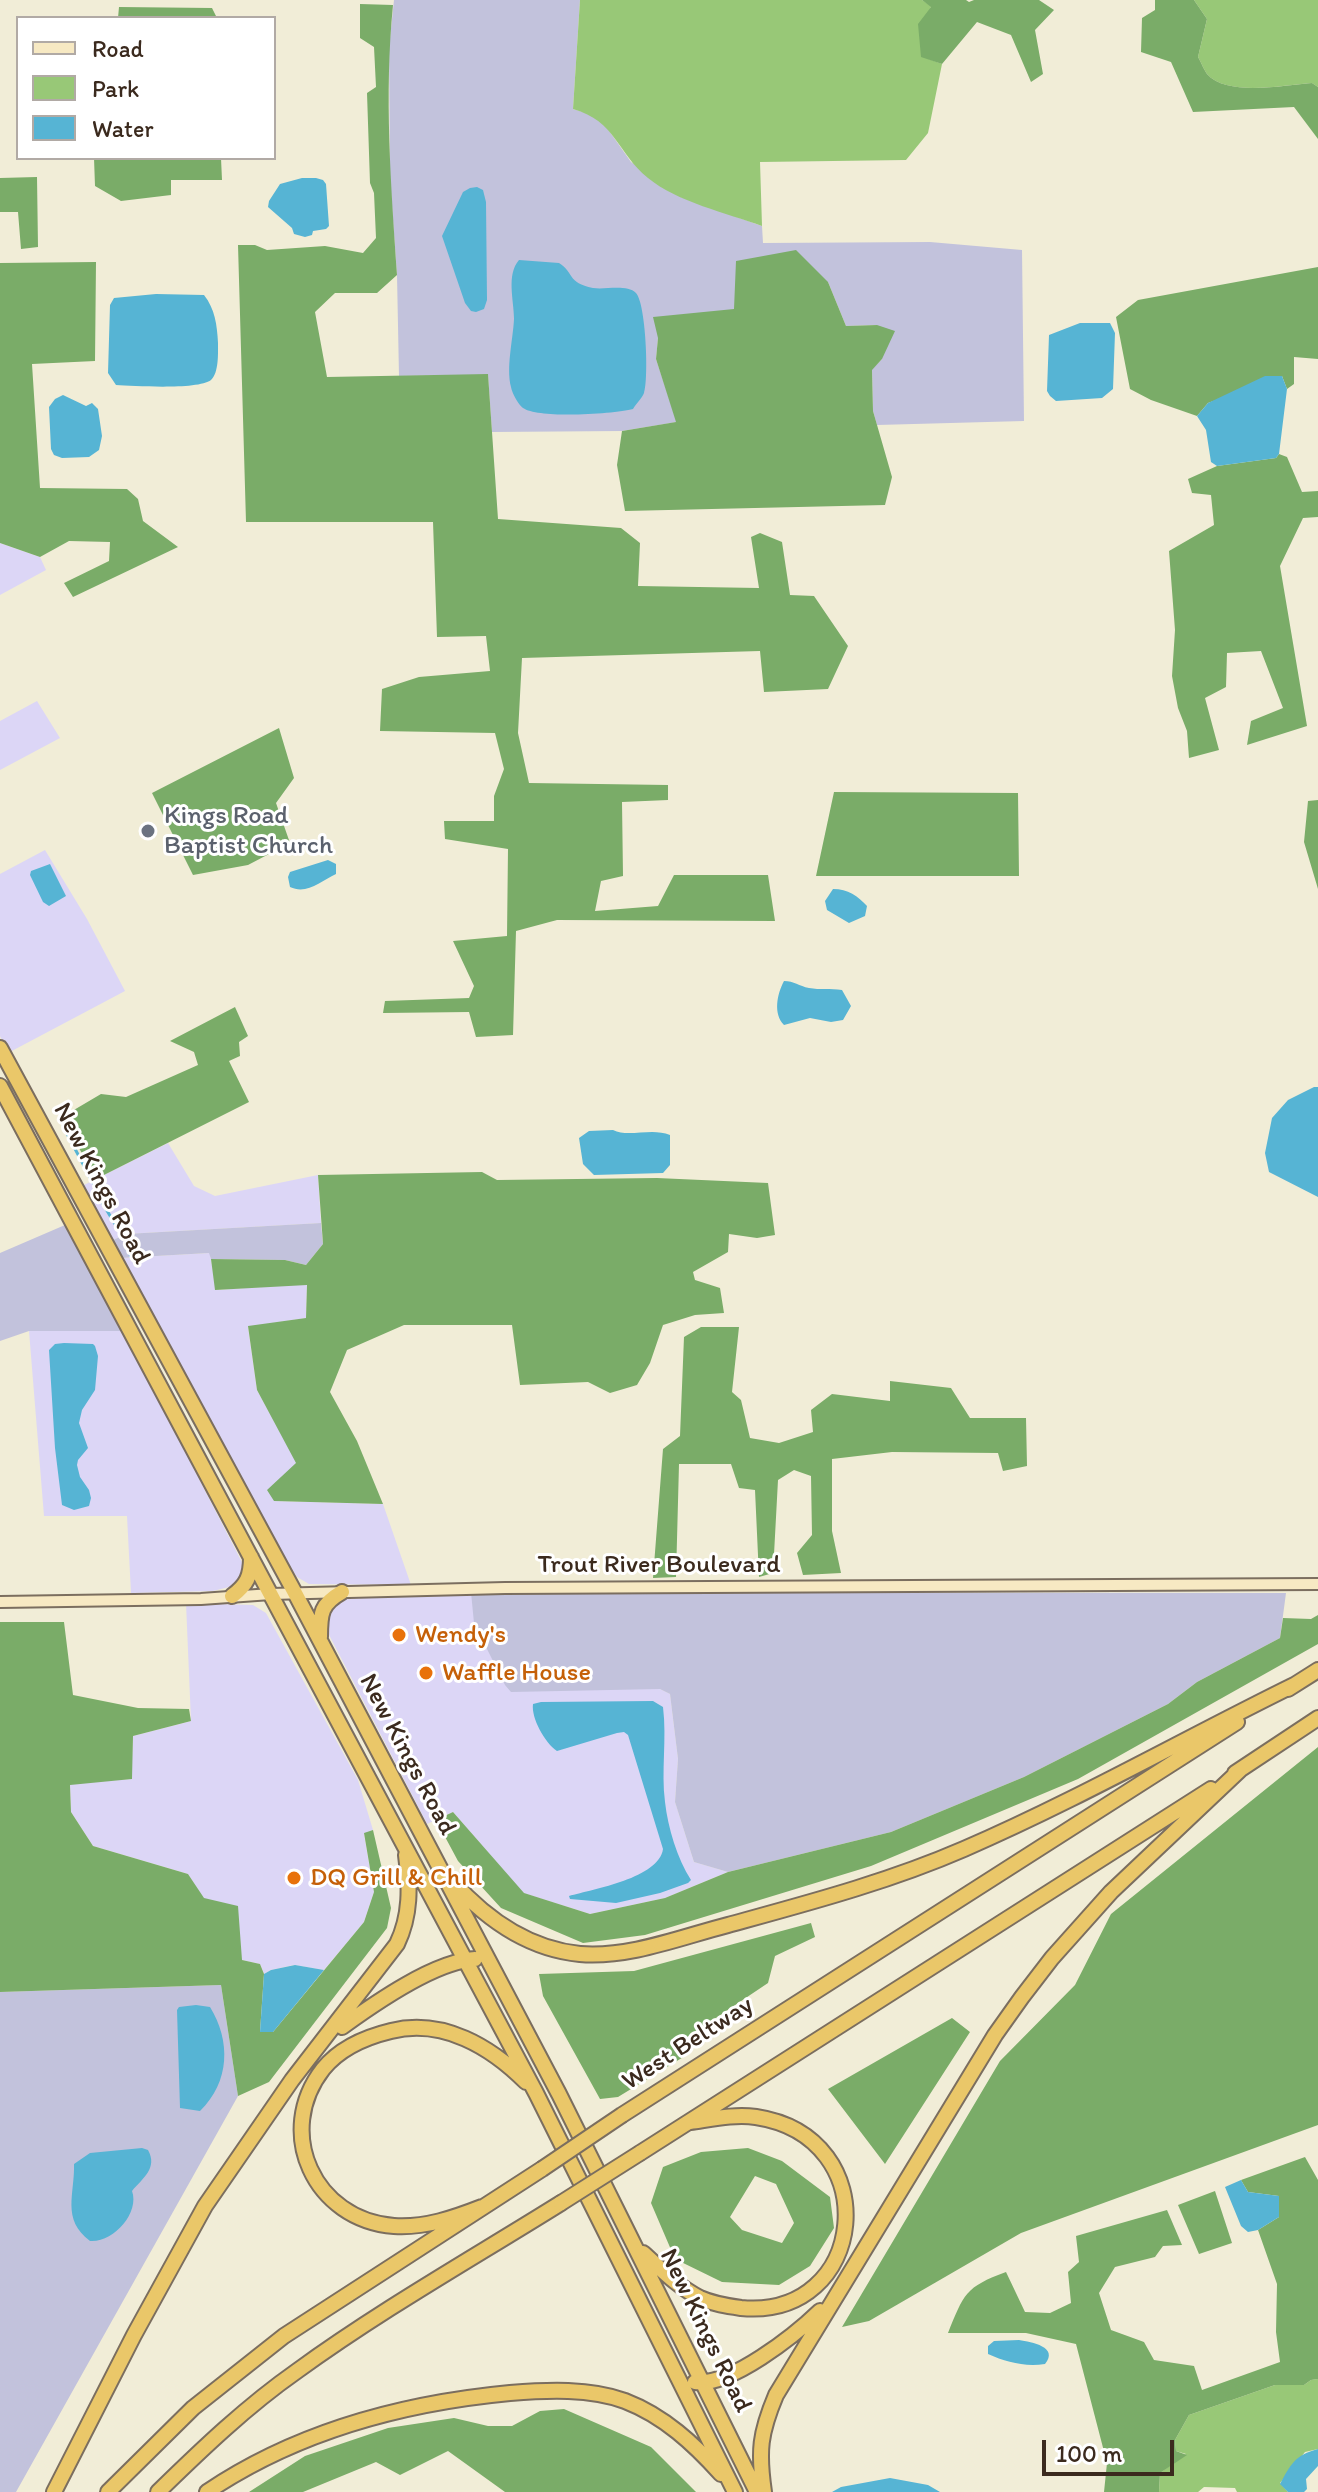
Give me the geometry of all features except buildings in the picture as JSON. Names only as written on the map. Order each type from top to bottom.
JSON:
[{"type":"highway","name":"New Kings Road","points":[[0,1048],[295,1593],[487,1959],[636,2246],[757,2492]]},
{"type":"highway","name":"New Kings Road","points":[[0,1086],[467,1960],[735,2491]]},
{"type":"highway","points":[[98,1270],[131,1311],[151,1346],[165,1354]]},
{"type":"highway","points":[[148,1364],[161,1367],[195,1431],[229,1472]]},
{"type":"highway","points":[[232,1596],[248,1581],[251,1557]]},
{"type":"highway","points":[[320,1641],[322,1609],[329,1599],[342,1592]]},
{"type":"highway","name":"West Beltway","points":[[108,2492],[193,2408],[271,2345],[622,2115],[1318,1670]]},
{"type":"highway","points":[[437,1864],[467,1897],[521,1937],[579,1954],[608,1954],[638,1949],[820,1899],[961,1850],[1117,1776],[1294,1685]]},
{"type":"highway","points":[[158,2492],[225,2428],[296,2371],[1318,1718]]},
{"type":"highway","points":[[764,2492],[760,2440],[776,2395],[995,2035],[1052,1958],[1111,1892],[1240,1770]]},
{"type":"highway","points":[[54,2492],[190,2231],[247,2143],[386,1960],[404,1930],[410,1883],[404,1843]]},
{"type":"highway","points":[[327,2037],[372,2005],[443,1966],[487,1959]]},
{"type":"highway","points":[[482,2207],[437,2222],[394,2226],[371,2222],[341,2208],[327,2196],[305,2158],[302,2123],[313,2084],[324,2068],[346,2049],[376,2034],[413,2027],[454,2033],[472,2040],[511,2067],[536,2093]]},
{"type":"highway","points":[[636,2246],[676,2283],[701,2298],[725,2306],[755,2309],[783,2304],[810,2289],[838,2256],[846,2223],[843,2190],[836,2171],[818,2146],[795,2129],[758,2118],[739,2116],[686,2123]]},
{"type":"highway","points":[[677,2372],[691,2381],[703,2383],[725,2377],[798,2332],[833,2299]]},
{"type":"highway","points":[[207,2492],[280,2451],[392,2412],[445,2401],[561,2391],[622,2400],[648,2411],[700,2451],[735,2491]]},
{"type":"street","name":"Trout River Boulevard","points":[[0,1602],[201,1599],[295,1593],[505,1588],[1318,1584]]},
{"type":"shaded area","points":[[394,0],[580,0],[573,109],[590,114],[605,125],[631,162],[681,197],[762,226],[763,243],[930,242],[1022,250],[1024,421],[877,425],[873,411],[872,369],[882,359],[877,325],[846,326],[828,282],[735,309],[658,338],[656,359],[677,422],[622,431],[492,432],[488,375],[399,376],[397,275],[390,179],[389,48]]},
{"type":"shaded area","points":[[0,543],[40,557],[46,570],[0,595]]},
{"type":"shaded area","points":[[37,701],[60,738],[0,770],[0,721]]},
{"type":"shaded area","points":[[45,850],[87,919],[125,991],[8,1053],[0,1036],[0,874]]},
{"type":"shaded area","points":[[168,1143],[194,1186],[215,1196],[318,1175],[321,1223],[126,1234],[111,1241],[82,1186]]},
{"type":"shaded area","points":[[321,1223],[323,1244],[306,1265],[285,1260],[211,1259],[209,1253],[120,1258],[111,1241],[126,1234]]},
{"type":"shaded area","points":[[65,1225],[123,1331],[29,1331],[0,1341],[0,1253]]},
{"type":"shaded area","points":[[210,1253],[216,1290],[307,1284],[306,1318],[248,1327],[257,1390],[297,1463],[274,1501],[383,1504],[411,1585],[309,1584],[297,1577],[278,1549],[120,1258]]},
{"type":"shaded area","points":[[29,1331],[123,1331],[247,1572],[241,1584],[213,1591],[131,1593],[127,1516],[44,1516]]},
{"type":"shaded area","points":[[471,1592],[670,1694],[678,1759],[675,1802],[694,1862],[728,1872],[665,1898],[590,1914],[523,1893],[453,1812],[427,1824],[326,1629],[329,1606],[356,1595]]},
{"type":"shaded area","points":[[471,1592],[1286,1593],[1280,1638],[1197,1682],[1168,1704],[1024,1777],[891,1832],[728,1872],[694,1862],[675,1802],[678,1759],[670,1694],[660,1689],[511,1692],[474,1623]]},
{"type":"shaded area","points":[[186,1603],[253,1605],[266,1613],[358,1780],[373,1830],[364,1834],[374,1892],[364,1922],[324,1970],[294,1965],[264,1974],[260,1964],[242,1960],[188,1874],[93,1846],[71,1812],[70,1784],[131,1779],[133,1736],[191,1721]]},
{"type":"shaded area","points":[[221,1985],[238,2096],[16,2492],[0,2492],[0,1992]]},
{"type":"green space","points":[[580,0],[922,0],[931,6],[921,56],[942,64],[928,133],[906,160],[760,162],[762,226],[703,206],[673,194],[648,178],[598,121],[573,109]]},
{"type":"green space","points":[[922,0],[1039,0],[1054,10],[1035,30],[1043,74],[1031,82],[1011,35],[977,22],[942,64],[921,57],[918,24],[931,7]]},
{"type":"green space","points":[[1155,0],[1194,0],[1207,19],[1198,57],[1207,74],[1216,81],[1242,87],[1312,83],[1318,87],[1318,139],[1294,107],[1193,112],[1171,62],[1141,52],[1142,18],[1155,10]]},
{"type":"green space","points":[[1194,0],[1318,0],[1318,87],[1312,83],[1242,87],[1216,81],[1207,74],[1198,57],[1207,19]]},
{"type":"green space","points":[[360,4],[393,5],[389,107],[397,275],[377,293],[335,293],[315,312],[327,377],[488,374],[498,519],[621,528],[640,543],[638,586],[759,588],[751,537],[760,533],[782,542],[790,595],[814,596],[848,646],[828,689],[764,692],[760,651],[522,658],[518,733],[529,783],[668,785],[668,800],[622,802],[623,876],[601,881],[595,911],[658,906],[674,875],[768,875],[775,921],[557,920],[516,931],[513,1035],[476,1037],[469,1012],[383,1013],[385,1001],[469,998],[474,986],[453,941],[507,936],[508,849],[445,839],[444,821],[494,821],[494,796],[504,769],[495,733],[380,731],[382,689],[419,677],[490,671],[486,636],[437,637],[433,522],[246,522],[238,245],[255,245],[267,250],[325,246],[363,253],[376,238],[374,193],[370,183],[367,93],[376,87],[374,47],[360,38]]},
{"type":"green space","points":[[119,7],[212,8],[216,16],[118,16]]},
{"type":"green space","points":[[94,160],[221,160],[222,180],[171,180],[171,195],[121,201],[95,186]]},
{"type":"green space","points":[[37,177],[38,247],[21,249],[18,212],[0,212],[0,178]]},
{"type":"green space","points":[[796,250],[828,282],[846,326],[877,325],[895,331],[882,359],[872,370],[873,411],[892,477],[885,505],[625,511],[617,465],[622,431],[676,422],[656,359],[658,338],[653,317],[734,309],[736,261]]},
{"type":"green space","points":[[96,262],[95,361],[32,364],[40,488],[127,489],[138,499],[143,521],[178,547],[73,597],[64,583],[109,561],[110,542],[69,541],[40,557],[0,543],[0,263]]},
{"type":"green space","points":[[1318,267],[1318,359],[1294,357],[1294,384],[1287,389],[1282,376],[1208,403],[1197,416],[1130,389],[1116,317],[1138,300]]},
{"type":"green space","points":[[1279,454],[1287,457],[1302,492],[1318,491],[1318,517],[1303,518],[1280,566],[1307,726],[1247,745],[1251,721],[1283,708],[1261,651],[1227,653],[1226,687],[1205,698],[1219,750],[1189,758],[1187,731],[1178,708],[1172,676],[1175,630],[1169,551],[1214,525],[1211,495],[1192,493],[1188,479],[1217,466],[1276,458]]},
{"type":"green space","points":[[279,728],[294,778],[276,803],[290,843],[248,865],[193,875],[152,793]]},
{"type":"green space","points":[[834,792],[1018,793],[1019,876],[816,876]]},
{"type":"green space","points":[[1318,800],[1318,889],[1304,842],[1308,801]]},
{"type":"green space","points":[[235,1007],[248,1036],[239,1042],[240,1056],[229,1061],[249,1102],[96,1179],[62,1117],[101,1094],[126,1097],[198,1065],[194,1052],[170,1041]]},
{"type":"green space","points":[[482,1172],[497,1180],[657,1178],[768,1183],[775,1235],[757,1238],[729,1234],[728,1252],[693,1272],[695,1280],[720,1288],[724,1313],[695,1315],[663,1325],[650,1363],[637,1385],[610,1393],[588,1382],[520,1385],[512,1325],[404,1325],[347,1350],[330,1392],[357,1441],[383,1504],[274,1501],[267,1490],[296,1463],[257,1390],[248,1326],[306,1318],[307,1285],[215,1290],[211,1259],[285,1260],[306,1265],[323,1244],[318,1175]]},
{"type":"green space","points":[[701,1327],[739,1327],[732,1392],[741,1400],[750,1438],[779,1443],[813,1432],[811,1410],[832,1394],[890,1401],[890,1381],[951,1388],[970,1418],[1026,1418],[1027,1466],[1003,1471],[998,1453],[892,1452],[832,1459],[832,1531],[841,1573],[803,1575],[797,1553],[812,1535],[811,1476],[794,1470],[778,1480],[773,1573],[759,1577],[755,1490],[739,1488],[731,1464],[679,1464],[676,1577],[653,1578],[663,1449],[680,1436],[684,1337]]},
{"type":"green space","points":[[1318,1615],[1318,1644],[1078,1779],[871,1866],[645,1935],[583,1943],[501,1908],[458,1861],[436,1820],[453,1812],[524,1893],[590,1914],[665,1898],[728,1872],[891,1832],[1024,1777],[1168,1704],[1197,1682],[1280,1638],[1283,1618],[1311,1619]]},
{"type":"green space","points":[[0,1622],[64,1622],[73,1695],[138,1708],[189,1709],[191,1721],[133,1736],[132,1779],[70,1785],[71,1812],[93,1846],[188,1874],[204,1898],[238,1906],[242,1960],[260,1964],[264,1974],[260,2032],[273,2032],[364,1922],[374,1892],[364,1833],[373,1830],[391,1908],[387,1928],[269,2082],[238,2096],[221,1985],[0,1992]]},
{"type":"green space","points":[[1318,1747],[1318,2125],[1021,2233],[869,2321],[842,2327],[1000,2061],[1075,1985],[1111,1914]]},
{"type":"green space","points":[[811,1923],[815,1937],[775,1956],[768,1983],[686,2038],[685,2056],[618,2097],[600,2099],[543,1996],[539,1974],[634,1971]]},
{"type":"green space","points":[[952,2018],[970,2032],[885,2164],[828,2089]]},
{"type":"green space","points":[[748,2148],[782,2161],[830,2197],[834,2228],[810,2266],[779,2285],[722,2282],[675,2259],[651,2203],[663,2167],[701,2152]],"holes":[[[755,2176],[776,2184],[794,2223],[782,2243],[742,2230],[730,2217]]]},
{"type":"green space","points":[[1305,2157],[1318,2180],[1318,2379],[1304,2385],[1275,2385],[1189,2415],[1175,2440],[1176,2451],[1187,2455],[1160,2473],[1159,2492],[1104,2492],[1107,2463],[1076,2344],[1026,2333],[948,2333],[968,2294],[982,2282],[1006,2272],[1025,2312],[1050,2313],[1071,2303],[1068,2272],[1079,2262],[1076,2236],[1167,2210],[1182,2245],[1163,2246],[1155,2257],[1115,2267],[1099,2293],[1111,2330],[1144,2342],[1154,2360],[1194,2366],[1202,2390],[1280,2362],[1276,2332],[1277,2284],[1258,2230],[1279,2217],[1279,2196],[1248,2192],[1241,2180]]},
{"type":"green space","points":[[1215,2191],[1232,2243],[1199,2254],[1178,2205]]},
{"type":"green space","points":[[1318,2379],[1318,2449],[1305,2452],[1280,2483],[1288,2492],[1237,2492],[1235,2488],[1204,2487],[1198,2492],[1159,2492],[1160,2473],[1186,2454],[1176,2451],[1175,2440],[1189,2415],[1275,2385],[1304,2385]]},
{"type":"green space","points":[[564,2409],[651,2447],[696,2492],[505,2492],[448,2451],[400,2475],[376,2462],[303,2492],[249,2492],[305,2456],[388,2428],[454,2418],[488,2426],[512,2426],[540,2411]]},
{"type":"water","points":[[316,178],[326,184],[329,226],[305,237],[294,234],[292,228],[268,207],[280,184]]},
{"type":"water","points":[[477,187],[483,190],[486,202],[487,300],[484,309],[476,312],[465,303],[442,236],[463,192]]},
{"type":"water","points":[[519,260],[559,263],[585,286],[627,289],[636,293],[646,342],[646,385],[633,409],[594,414],[544,414],[519,404],[509,371],[514,319],[512,280]]},
{"type":"water","points":[[156,294],[204,295],[208,300],[215,318],[218,343],[217,368],[211,380],[180,386],[116,385],[108,373],[110,305],[114,298]]},
{"type":"water","points":[[1080,323],[1110,323],[1115,333],[1113,389],[1102,398],[1056,401],[1047,391],[1049,335]]},
{"type":"water","points":[[1265,376],[1282,376],[1287,389],[1279,454],[1276,458],[1217,466],[1211,462],[1206,430],[1197,416],[1208,403]]},
{"type":"water","points":[[63,395],[86,406],[92,403],[98,409],[102,436],[99,450],[89,457],[62,458],[54,455],[51,449],[49,407]]},
{"type":"water","points":[[328,860],[336,864],[336,874],[308,888],[290,887],[290,872]]},
{"type":"water","points":[[50,864],[66,896],[49,906],[43,902],[30,875],[31,871]]},
{"type":"water","points":[[833,889],[860,899],[867,906],[865,916],[849,923],[827,910],[825,901]]},
{"type":"water","points":[[784,981],[809,988],[842,990],[851,1006],[843,1020],[831,1022],[810,1018],[784,1025],[778,1015],[777,1004]]},
{"type":"water","points":[[1318,1087],[1318,1197],[1269,1172],[1265,1153],[1272,1118],[1288,1100]]},
{"type":"water","points":[[589,1131],[670,1135],[670,1165],[663,1173],[594,1175],[583,1164],[579,1138]]},
{"type":"water","points":[[55,1344],[93,1344],[98,1356],[95,1390],[82,1410],[79,1423],[88,1448],[77,1465],[91,1498],[89,1506],[74,1510],[62,1505],[49,1350]]},
{"type":"water","points":[[653,1701],[663,1707],[664,1790],[668,1822],[677,1853],[691,1880],[660,1893],[616,1903],[570,1899],[569,1896],[638,1875],[659,1859],[663,1849],[628,1735],[617,1733],[557,1751],[540,1730],[533,1704]]},
{"type":"water","points":[[295,1965],[324,1970],[273,2032],[260,2032],[264,1974]]},
{"type":"water","points":[[196,2005],[210,2007],[222,2034],[224,2047],[222,2074],[210,2100],[200,2111],[180,2108],[177,2010]]},
{"type":"water","points":[[148,2150],[151,2156],[150,2167],[132,2191],[132,2208],[128,2217],[116,2232],[90,2241],[81,2233],[72,2215],[74,2164],[90,2153]]},
{"type":"water","points":[[1241,2180],[1248,2192],[1279,2196],[1279,2217],[1258,2230],[1248,2232],[1241,2226],[1225,2187]]},
{"type":"water","points":[[1019,2340],[1046,2349],[1049,2353],[1045,2364],[1015,2363],[988,2354],[988,2346],[994,2341]]},
{"type":"water","points":[[1318,2449],[1318,2466],[1306,2479],[1307,2489],[1304,2492],[1288,2492],[1280,2484],[1291,2466],[1299,2457]]},
{"type":"water","points":[[890,2478],[928,2485],[940,2492],[832,2492],[841,2487]]},
{"type":"waterway","points":[[63,1126],[93,1183]]},
{"type":"waterway","points":[[100,1199],[115,1224]]},
{"type":"waterway","points":[[126,1247],[132,1258]]},
{"type":"place","name":"Kings Road Baptist Church","points":[[148,831]]},
{"type":"place","name":"Wendy's","points":[[399,1635]]},
{"type":"place","name":"Waffle House","points":[[426,1673]]},
{"type":"place","name":"DQ Grill & Chill","points":[[294,1878]]}]
